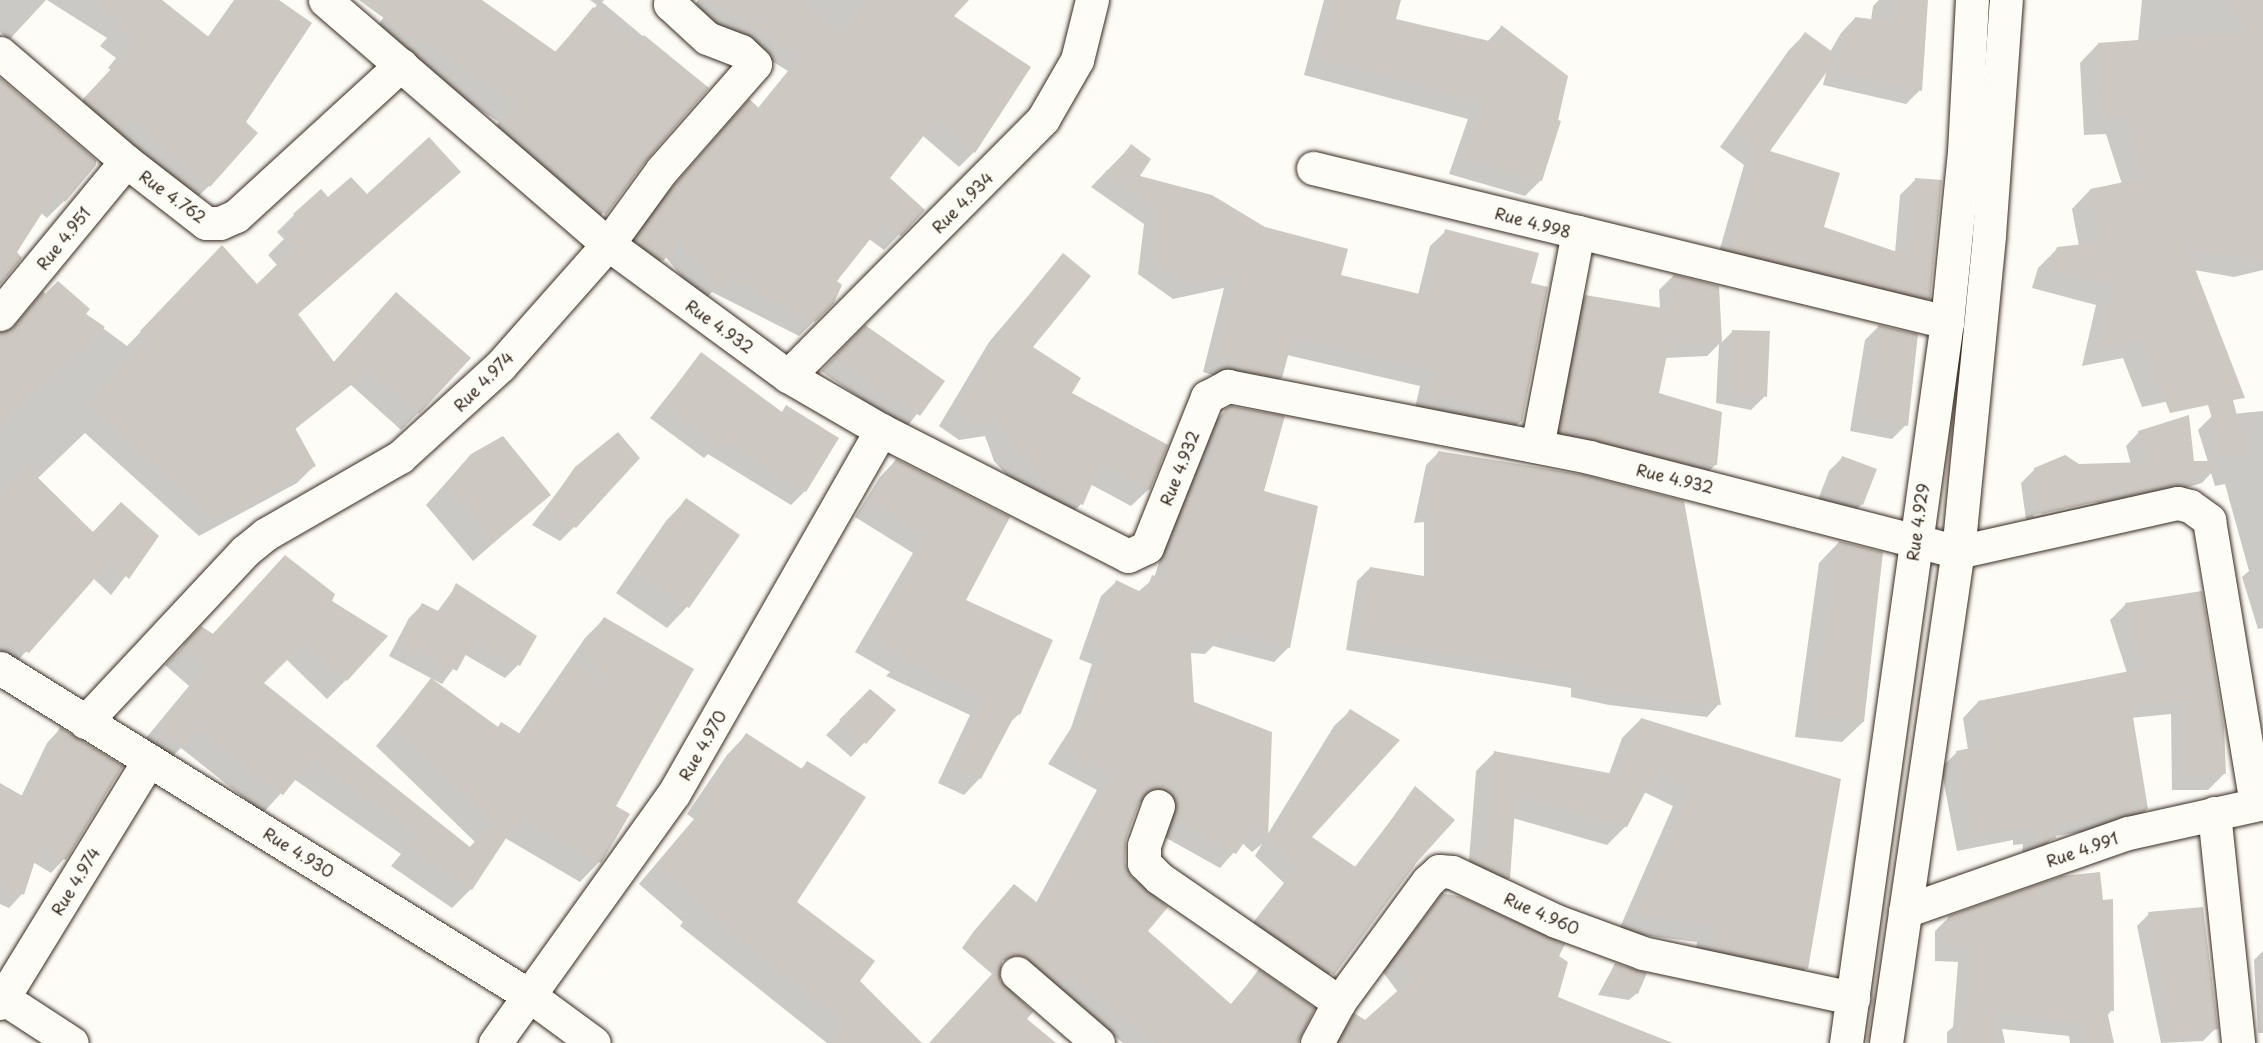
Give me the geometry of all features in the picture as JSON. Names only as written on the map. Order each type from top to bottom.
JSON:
[{"type":"street","name":"Rue 4.932","points":[[325,0],[608,244],[788,376],[881,429],[1128,556],[1147,547],[1207,398],[1218,388],[1228,386],[1537,446],[1915,539],[1958,552],[2178,503],[2190,506],[2209,520],[2260,804]]},
{"type":"street","name":"Rue 4.974","points":[[85,722],[245,551],[266,534],[400,457],[500,366],[608,244],[662,171],[755,63],[741,51],[707,38],[670,4],[673,0]]},
{"type":"street","name":"Rue 4.934","points":[[788,376],[1044,119],[1077,60],[1092,0]]},
{"type":"street","name":"Rue 4.929","points":[[1846,1043],[1947,322],[1964,152],[1972,0]]},
{"type":"street","points":[[1886,1043],[1958,552],[1989,235],[2006,0]]},
{"type":"street","name":"Rue 4.762","points":[[0,53],[126,161],[206,223],[219,224],[236,216],[401,65]]},
{"type":"street","name":"Rue 4.951","points":[[0,314],[126,161]]},
{"type":"street","name":"Rue 4.998","points":[[1313,168],[1578,232],[1537,446]]},
{"type":"street","points":[[1578,232],[1947,322]]},
{"type":"street","name":"Rue 4.970","points":[[495,1043],[674,793],[881,429]]},
{"type":"street","name":"Rue 4.930","points":[[0,668],[530,996],[594,1043]]},
{"type":"street","name":"Rue 4.974","points":[[2,1000],[149,760]]},
{"type":"street","name":"Rue 4.991","points":[[1905,911],[2128,833],[2260,804]]},
{"type":"street","points":[[1158,806],[1144,845],[1144,863],[1159,878],[1340,1002]]},
{"type":"street","points":[[2214,813],[2238,1043]]},
{"type":"street","name":"Rue 4.960","points":[[1317,1043],[1340,1002],[1428,880],[1439,871],[1452,873],[1556,921],[1643,953],[1853,998]]},
{"type":"street","points":[[1017,973],[1098,1043]]},
{"type":"street","points":[[2,1000],[72,1043]]},
{"type":"building","points":[[93,0],[162,0],[210,38],[237,0],[279,0],[312,23],[246,122],[258,133],[210,187],[133,119],[121,132],[83,99],[127,52],[125,50],[132,40],[117,28],[124,19]]},
{"type":"building","points":[[359,0],[482,0],[556,52],[593,7],[636,45],[644,35],[709,88],[647,159],[606,215],[502,123],[516,103],[421,40],[418,43]]},
{"type":"building","points":[[712,0],[799,0],[842,35],[867,0],[969,0],[954,16],[1031,67],[975,153],[937,119],[890,178],[925,210],[901,236],[883,223],[837,281],[842,285],[834,303],[815,322],[729,277],[718,288],[681,242],[663,261],[634,240],[676,183],[749,99],[759,108],[802,55]]},
{"type":"building","points":[[1335,0],[1401,0],[1396,19],[1498,43],[1501,25],[1568,76],[1558,120],[1561,121],[1542,181],[1464,158],[1484,102],[1319,59]]},
{"type":"building","points":[[1899,0],[1928,0],[1922,91],[1836,71],[1845,32],[1852,33],[1855,17],[1895,22]]},
{"type":"building","points":[[2230,0],[2263,0],[2263,259],[2187,248],[2245,398],[2233,400],[2246,451],[2224,457],[2208,405],[2170,413],[2142,340],[2099,348],[2114,286],[2050,269],[2057,247],[2101,242],[2090,189],[2144,178],[2125,116],[2102,117],[2098,43],[2245,32]]},
{"type":"building","points":[[1805,32],[1838,56],[1770,151],[1840,173],[1824,227],[1909,256],[1915,178],[1942,180],[1930,299],[1730,250],[1760,148],[1735,131]]},
{"type":"building","points":[[0,78],[96,160],[96,165],[65,202],[55,193],[17,252],[22,258],[0,285]]},
{"type":"building","points":[[429,137],[461,172],[298,314],[334,362],[396,292],[471,358],[419,414],[369,369],[295,428],[316,466],[216,520],[87,403],[148,339],[140,331],[222,245],[257,284],[294,248],[284,237],[301,222],[293,214],[321,189],[328,197],[351,177],[367,194]]},
{"type":"building","points":[[1131,144],[1151,159],[1140,176],[1212,195],[1265,227],[1348,249],[1341,275],[1428,296],[1445,229],[1539,253],[1531,283],[1548,287],[1522,422],[1429,392],[1435,371],[1293,337],[1282,378],[1237,369],[1239,362],[1217,356],[1238,274],[1190,284],[1153,259],[1159,208],[1105,171],[1113,169]]},
{"type":"building","points":[[1063,253],[1091,276],[1033,347],[1081,378],[1072,393],[1168,445],[1150,490],[1101,463],[1083,505],[1057,494],[1011,443],[1002,420],[977,423],[956,408],[1006,323]]},
{"type":"building","points":[[1673,274],[1719,286],[1722,342],[1669,345],[1659,393],[1722,412],[1717,465],[1676,460],[1559,432],[1585,295],[1674,310]]},
{"type":"building","points":[[58,281],[90,309],[86,314],[105,327],[0,421],[0,332],[14,326],[43,291],[45,294]]},
{"type":"building","points":[[865,325],[945,381],[920,416],[834,357]]},
{"type":"building","points":[[1878,325],[1918,334],[1908,426],[1864,417]]},
{"type":"building","points":[[1732,330],[1770,331],[1767,397],[1730,389]]},
{"type":"building","points":[[701,352],[782,412],[786,405],[839,438],[806,492],[723,440],[719,445],[663,403]]},
{"type":"building","points":[[1231,406],[1285,416],[1264,491],[1318,506],[1290,648],[1221,629],[1222,639],[1190,638],[1194,702],[1272,732],[1268,839],[1255,827],[1236,854],[1173,818],[1176,803],[1173,794],[1155,788],[1140,800],[1126,839],[1125,863],[1131,876],[1168,907],[1148,931],[1232,1005],[1259,969],[1315,1008],[1298,1043],[1156,1043],[1071,975],[1058,983],[1020,955],[1002,961],[1000,980],[1033,1012],[1027,1019],[1056,1043],[929,1043],[992,974],[962,948],[1014,884],[1040,905],[1111,775],[1061,748],[1086,712],[1106,649],[1093,644],[1116,580],[1145,594],[1152,575],[1163,579],[1183,507],[1201,463],[1207,466],[1225,409]]},
{"type":"building","points":[[2189,415],[2194,461],[2215,461],[2217,469],[2133,494],[2110,487],[2110,499],[2041,514],[2034,493],[2034,468],[2065,455],[2079,464],[2148,462],[2138,431]]},
{"type":"building","points":[[618,432],[640,458],[576,528],[545,510],[575,467]]},
{"type":"building","points":[[503,436],[551,495],[494,542],[446,483],[471,454]]},
{"type":"building","points":[[1438,451],[1585,475],[1684,501],[1721,705],[1623,693],[1583,685],[1584,675],[1358,638],[1370,567],[1436,578],[1437,510],[1426,511]]},
{"type":"building","points":[[1842,456],[1877,469],[1863,505],[1829,491]]},
{"type":"building","points":[[896,459],[1010,517],[966,600],[1053,640],[1020,715],[1016,713],[981,779],[953,766],[985,698],[901,659],[905,655],[870,635],[928,537],[870,500]]},
{"type":"building","points":[[26,466],[93,532],[121,502],[159,536],[129,579],[110,561],[29,653],[0,639],[0,494]]},
{"type":"building","points":[[686,498],[740,535],[689,608],[635,571]]},
{"type":"building","points":[[1839,541],[1883,552],[1864,722],[1815,716]]},
{"type":"building","points":[[285,555],[335,594],[332,601],[388,636],[347,681],[306,641],[264,683],[470,847],[493,822],[394,726],[431,678],[498,727],[501,722],[522,735],[574,661],[614,687],[582,649],[604,617],[694,669],[616,806],[630,814],[601,863],[520,817],[472,890],[409,846],[419,834],[312,759],[283,795],[198,728],[184,747],[167,734],[165,718],[207,666],[183,645],[201,626],[213,634]]},
{"type":"building","points":[[456,583],[537,636],[520,666],[474,639],[457,671],[400,643],[422,603],[442,613]]},
{"type":"building","points":[[2202,591],[2224,727],[2226,774],[2188,775],[2186,699],[2131,705],[2148,809],[2054,824],[2056,838],[2037,845],[2039,829],[2029,830],[2028,825],[1973,836],[1956,751],[1986,745],[1978,701],[2145,668],[2125,603]]},
{"type":"building","points":[[870,689],[896,710],[866,744],[839,720]]},
{"type":"building","points":[[1350,709],[1400,740],[1312,837],[1357,868],[1415,786],[1455,820],[1417,862],[1334,975],[1256,922],[1299,867],[1269,840]]},
{"type":"building","points":[[1641,718],[1841,779],[1808,969],[1712,949],[1715,924],[1636,914],[1691,787],[1657,770],[1627,827],[1516,795],[1510,879],[1485,867],[1494,751],[1619,775]]},
{"type":"building","points":[[60,727],[123,766],[66,860],[40,845],[24,895],[0,884],[0,783],[26,798]]},
{"type":"building","points":[[746,733],[802,769],[807,761],[866,797],[797,902],[875,961],[860,981],[922,1043],[830,1043],[847,1022],[698,905],[701,902],[657,864],[712,799],[706,794]]},
{"type":"building","points":[[2100,872],[2103,900],[2113,899],[2114,1011],[2107,1011],[2114,1043],[2087,1043],[2082,1022],[1995,1013],[1994,1043],[1964,1043],[1972,948],[1948,948],[1948,916],[2062,876]]},
{"type":"building","points":[[1442,893],[1462,897],[1565,944],[1559,956],[1568,962],[1558,997],[1671,1043],[1338,1043],[1354,1013],[1365,1020],[1413,977],[1396,956]]},
{"type":"building","points":[[2203,907],[2218,1029],[2174,1037],[2148,912]]},
{"type":"building","points":[[1615,963],[1647,973],[1638,994],[1604,988]]}]
